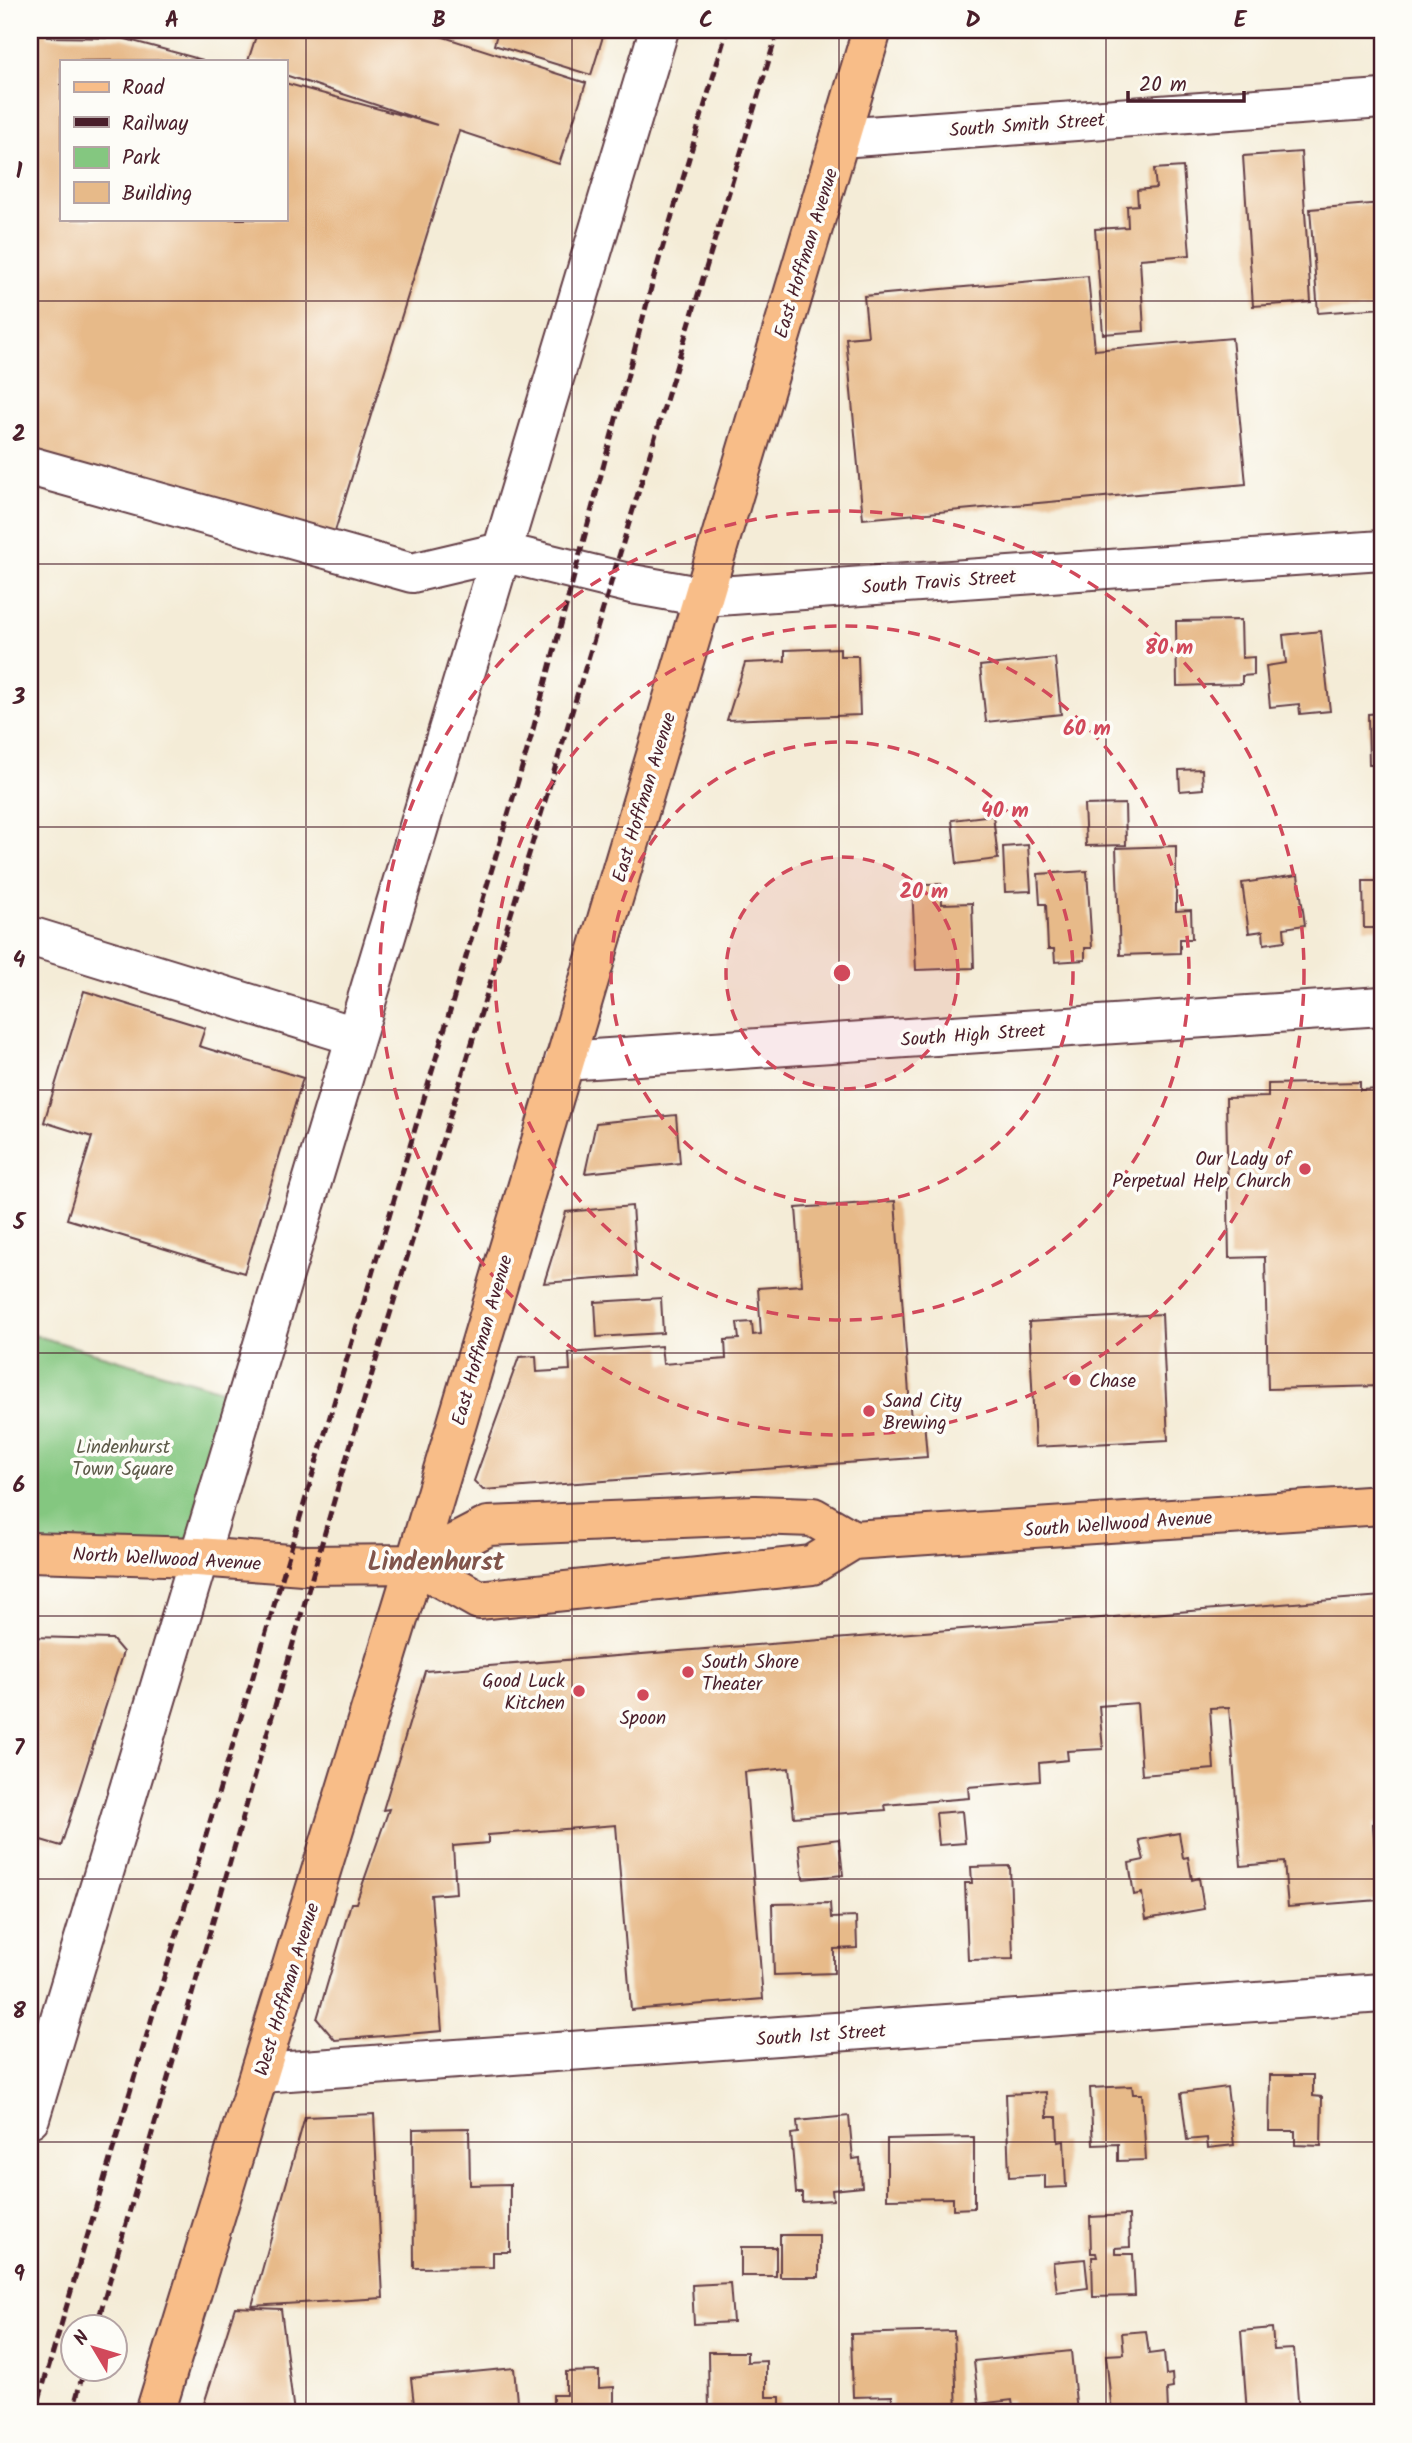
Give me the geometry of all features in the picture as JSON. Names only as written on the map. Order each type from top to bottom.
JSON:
[{"type":"main road","name":"East Hoffman Avenue","points":[[415,1563],[872,30]]},
{"type":"main road","name":"South Wellwood Avenue","points":[[415,1563],[479,1600],[811,1565],[853,1540],[1382,1505]]},
{"type":"main road","points":[[415,1563],[488,1526],[755,1514],[813,1517],[853,1540]]},
{"type":"main road","name":"North Wellwood Avenue","points":[[30,1552],[198,1557],[303,1565],[415,1563]]},
{"type":"main road","name":"West Hoffman Avenue","points":[[155,2413],[415,1563]]},
{"type":"street","points":[[30,2118],[659,30]]},
{"type":"street","name":"South Smith Street","points":[[840,138],[1382,99]]},
{"type":"street","points":[[30,466],[412,573],[501,552]]},
{"type":"street","name":"South Travis Street","points":[[501,552],[704,597],[1382,550]]},
{"type":"street","points":[[30,936],[355,1036]]},
{"type":"street","name":"South High Street","points":[[564,1061],[1382,1006]]},
{"type":"street","name":"South 1st Street","points":[[261,2073],[1382,1993]]},
{"type":"green space","name":"Lindenhurst Town Square","points":[[30,1334],[242,1396],[196,1552],[30,1547]]},
{"type":"building","points":[[30,30],[47,30],[47,37],[122,38],[203,60],[60,60],[60,220],[287,220],[287,84],[437,125],[287,76],[287,60],[248,60],[258,30],[422,30],[586,83],[559,164],[459,131],[331,544],[30,454]]},
{"type":"building","points":[[498,30],[605,30],[591,75],[494,45]]},
{"type":"building","points":[[1301,152],[1311,302],[1253,306],[1243,156]]},
{"type":"building","points":[[1183,167],[1190,255],[1140,259],[1144,331],[1103,334],[1095,229],[1128,227],[1127,206],[1138,205],[1137,190],[1156,188],[1154,169]]},
{"type":"building","points":[[1382,203],[1382,308],[1318,313],[1310,209]]},
{"type":"building","points":[[1088,276],[1095,350],[1232,338],[1246,484],[863,519],[846,338],[868,336],[864,296]]},
{"type":"building","points":[[1241,620],[1242,658],[1254,657],[1254,675],[1242,676],[1242,684],[1177,686],[1176,621]]},
{"type":"building","points":[[1321,631],[1330,711],[1300,714],[1299,704],[1270,707],[1266,666],[1286,663],[1283,635]]},
{"type":"building","points":[[840,648],[840,656],[858,656],[860,715],[727,720],[745,663],[785,661],[785,650]]},
{"type":"building","points":[[1055,658],[1061,714],[986,722],[980,666]]},
{"type":"building","points":[[1382,713],[1382,765],[1369,765],[1368,714]]},
{"type":"building","points":[[1202,769],[1203,789],[1180,791],[1179,770]]},
{"type":"building","points":[[1125,804],[1126,845],[1086,846],[1084,805]]},
{"type":"building","points":[[993,815],[998,859],[957,864],[952,820]]},
{"type":"building","points":[[1028,845],[1031,891],[1005,892],[1003,847]]},
{"type":"building","points":[[1176,846],[1176,911],[1191,910],[1192,939],[1180,939],[1180,953],[1120,955],[1116,848]]},
{"type":"building","points":[[1379,856],[1382,856],[1382,928],[1364,928],[1363,881],[1380,881]]},
{"type":"building","points":[[1087,871],[1092,948],[1085,948],[1085,960],[1055,962],[1054,949],[1048,949],[1046,904],[1040,904],[1038,874]]},
{"type":"building","points":[[1298,875],[1305,925],[1284,928],[1285,941],[1264,944],[1263,931],[1249,933],[1242,883]]},
{"type":"building","points":[[941,884],[942,904],[972,903],[974,968],[916,970],[912,886]]},
{"type":"building","points":[[84,991],[205,1028],[199,1046],[303,1078],[244,1273],[67,1219],[92,1137],[44,1122]]},
{"type":"building","name":"Our Lady of Perpetual Help Church","points":[[1360,1082],[1360,1090],[1382,1089],[1382,1386],[1268,1389],[1265,1257],[1229,1258],[1226,1098],[1268,1097],[1268,1084]]},
{"type":"building","points":[[676,1115],[680,1163],[585,1173],[596,1123]]},
{"type":"building","points":[[895,1201],[911,1421],[924,1420],[927,1457],[483,1490],[474,1481],[519,1357],[536,1356],[537,1372],[570,1370],[569,1353],[661,1346],[663,1364],[726,1359],[725,1340],[739,1339],[737,1323],[752,1322],[753,1335],[761,1334],[758,1288],[802,1285],[796,1208]]},
{"type":"building","points":[[632,1206],[637,1276],[544,1283],[566,1212]]},
{"type":"building","points":[[661,1298],[663,1333],[597,1337],[595,1302]]},
{"type":"building","points":[[1162,1314],[1168,1440],[1035,1447],[1029,1322]]},
{"type":"building","points":[[1382,1596],[1382,1823],[1373,1824],[1379,1900],[1288,1907],[1284,1862],[1241,1866],[1229,1707],[1210,1708],[1214,1769],[1142,1775],[1137,1703],[1099,1706],[1103,1749],[1067,1751],[1068,1760],[1039,1763],[1040,1781],[968,1787],[969,1798],[885,1805],[886,1810],[794,1817],[789,1768],[745,1772],[763,1999],[631,2010],[616,1825],[488,1835],[488,1843],[453,1846],[456,1893],[431,1895],[442,2031],[335,2040],[317,2019],[351,1903],[356,1903],[389,1809],[383,1810],[425,1671]]},
{"type":"building","points":[[30,1637],[112,1639],[123,1652],[61,1846],[31,1837],[37,1815],[30,1813]]},
{"type":"building","points":[[962,1811],[965,1843],[939,1845],[936,1813]]},
{"type":"building","points":[[1179,1833],[1183,1858],[1188,1857],[1192,1880],[1199,1878],[1204,1909],[1146,1919],[1142,1893],[1134,1895],[1129,1863],[1144,1860],[1139,1840]]},
{"type":"building","points":[[839,1839],[843,1875],[803,1879],[799,1844]]},
{"type":"building","points":[[1010,1866],[1013,1959],[968,1960],[965,1883],[972,1883],[971,1867]]},
{"type":"building","points":[[830,1903],[831,1918],[856,1917],[857,1948],[834,1949],[834,1973],[774,1975],[772,1904]]},
{"type":"building","points":[[1270,2075],[1313,2075],[1313,2096],[1322,2097],[1321,2146],[1295,2145],[1295,2131],[1269,2131]]},
{"type":"building","points":[[1132,2086],[1133,2094],[1142,2094],[1146,2160],[1118,2161],[1118,2144],[1093,2145],[1090,2088]]},
{"type":"building","points":[[1227,2087],[1234,2145],[1208,2148],[1207,2138],[1187,2140],[1181,2093]]},
{"type":"building","points":[[1046,2092],[1047,2117],[1057,2117],[1058,2142],[1064,2141],[1066,2187],[1045,2188],[1045,2175],[1009,2177],[1006,2094]]},
{"type":"building","points":[[374,2114],[383,2298],[252,2306],[305,2117]]},
{"type":"building","points":[[849,2116],[853,2159],[860,2158],[862,2187],[832,2190],[833,2200],[802,2202],[802,2193],[796,2193],[791,2134],[798,2133],[797,2121]]},
{"type":"building","points":[[469,2128],[470,2185],[510,2184],[510,2252],[493,2252],[493,2267],[414,2268],[413,2129]]},
{"type":"building","points":[[974,2137],[974,2208],[953,2209],[953,2198],[887,2199],[887,2139]]},
{"type":"building","points":[[1129,2215],[1130,2247],[1115,2248],[1115,2254],[1133,2254],[1135,2296],[1093,2297],[1092,2257],[1097,2257],[1096,2253],[1091,2253],[1090,2217]]},
{"type":"building","points":[[780,2235],[819,2235],[819,2277],[780,2277]]},
{"type":"building","points":[[741,2247],[776,2247],[776,2276],[741,2276]]},
{"type":"building","points":[[1085,2259],[1088,2288],[1057,2292],[1053,2262]]},
{"type":"building","points":[[730,2283],[733,2322],[694,2324],[692,2285]]},
{"type":"building","points":[[235,2307],[281,2309],[294,2413],[201,2413]]},
{"type":"building","points":[[1272,2328],[1274,2350],[1294,2349],[1299,2412],[1247,2413],[1241,2331]]},
{"type":"building","points":[[954,2331],[957,2413],[892,2413],[892,2396],[853,2397],[851,2334]]},
{"type":"building","points":[[1146,2331],[1149,2354],[1164,2352],[1166,2375],[1172,2374],[1173,2388],[1167,2389],[1168,2412],[1112,2413],[1106,2355],[1124,2354],[1122,2333]]},
{"type":"building","points":[[1071,2351],[1077,2413],[1014,2413],[1012,2400],[979,2404],[974,2361]]},
{"type":"building","points":[[708,2352],[747,2352],[747,2362],[766,2361],[766,2397],[780,2397],[780,2413],[709,2413]]},
{"type":"building","points":[[514,2368],[518,2413],[415,2413],[411,2378]]},
{"type":"building","points":[[599,2371],[599,2388],[614,2387],[614,2413],[553,2413],[553,2395],[566,2395],[566,2372]]},
{"type":"railway","points":[[35,2413],[531,737],[655,273],[727,30]]},
{"type":"railway","points":[[100,2314],[342,1473],[778,30]]},
{"type":"railway","points":[[72,2413],[80,2384]]},
{"type":"place","name":"Our Lady of Perpetual Help Church","points":[[1305,1169]]},
{"type":"place","name":"Chase","points":[[1075,1380]]},
{"type":"place","name":"Sand City Brewing","points":[[869,1411]]},
{"type":"place","name":"South Shore Theater","points":[[688,1672]]},
{"type":"place","name":"Good Luck Kitchen","points":[[579,1691]]},
{"type":"place","name":"Spoon","points":[[643,1695]]},
{"type":"district","name":"Lindenhurst","points":[[436,1561]]}]
